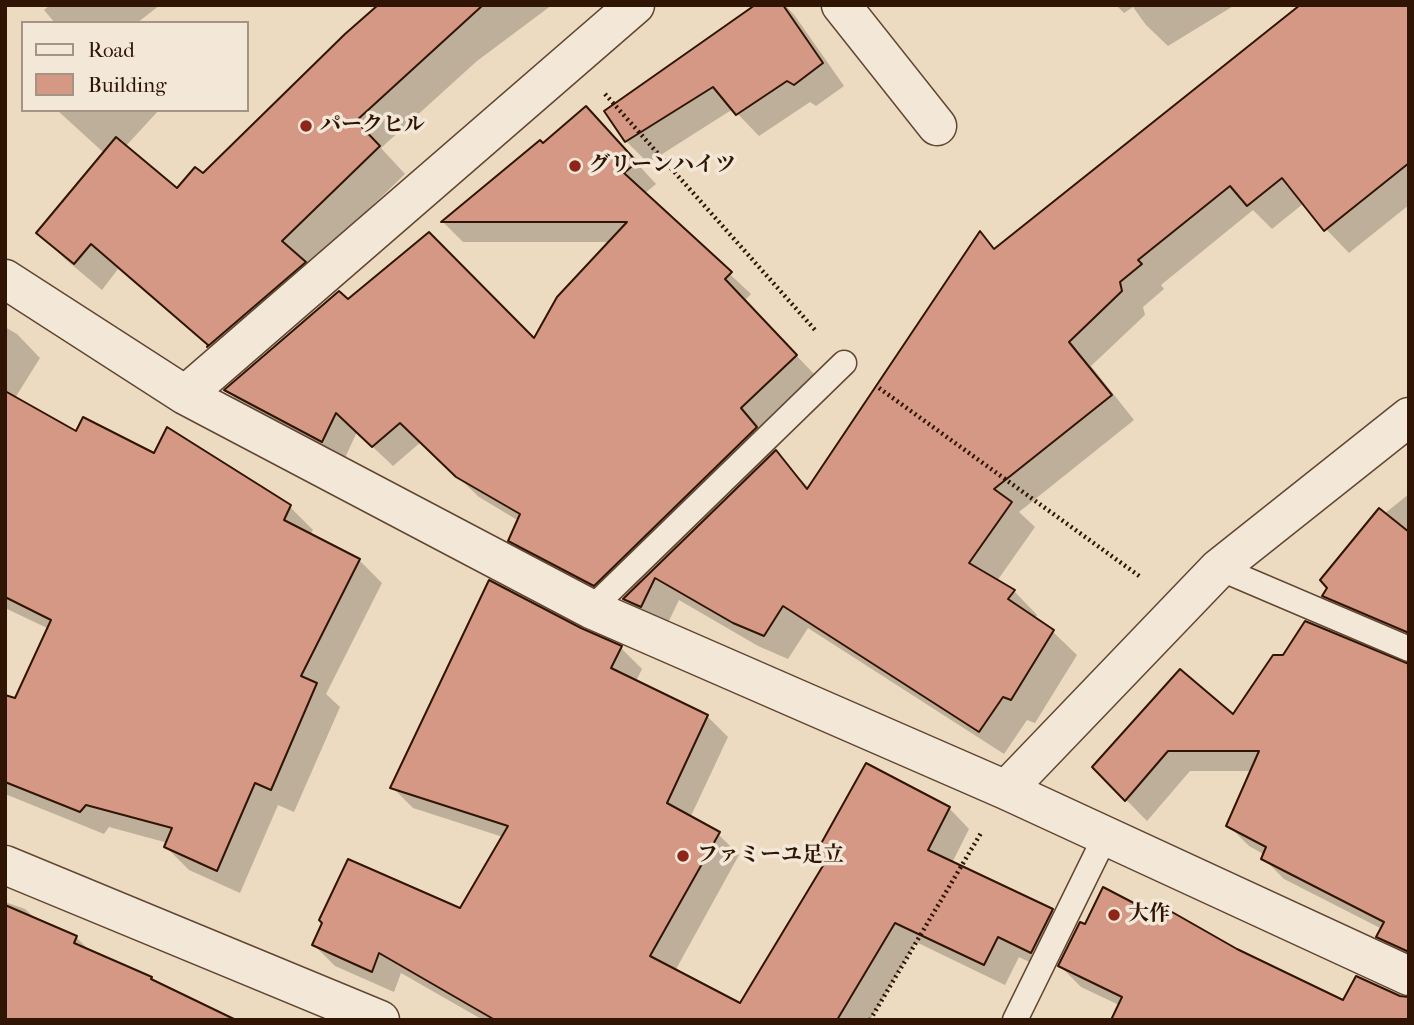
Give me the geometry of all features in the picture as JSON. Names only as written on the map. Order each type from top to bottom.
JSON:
[{"type":"street","points":[[185,395],[635,5]]},
{"type":"street","points":[[841,5],[937,126]]},
{"type":"street","points":[[5,279],[185,395],[591,610],[1006,790],[1409,976]]},
{"type":"street","points":[[1006,790],[1219,568],[1409,417]]},
{"type":"street","points":[[5,865],[380,1020]]},
{"type":"lane","points":[[591,610],[844,363]]},
{"type":"lane","points":[[1219,568],[1409,649]]},
{"type":"lane","points":[[1015,1020],[1106,835]]},
{"type":"path","points":[[870,1020],[1006,790]]},
{"type":"building","points":[[378,5],[483,5],[356,121],[380,146],[282,241],[306,262],[207,347],[208,345],[91,244],[74,264],[36,233],[116,137],[177,188],[195,167],[203,173]]},
{"type":"building","points":[[755,5],[783,5],[823,63],[794,85],[787,81],[736,115],[713,87],[625,142],[604,111]]},
{"type":"building","points":[[1300,5],[1409,5],[1409,163],[1324,231],[1282,178],[1247,206],[1230,186],[1138,260],[1142,264],[1120,282],[1122,291],[1069,342],[1112,395],[994,489],[1012,502],[969,563],[1015,590],[1008,599],[1054,630],[1011,700],[1003,697],[979,732],[783,606],[764,636],[733,623],[655,578],[641,607],[623,599],[776,450],[807,489],[980,231],[994,249]]},
{"type":"building","points":[[586,106],[637,162],[624,173],[732,272],[725,279],[797,355],[741,408],[757,427],[594,586],[508,541],[520,514],[456,477],[400,423],[372,447],[336,413],[322,442],[224,390],[339,291],[348,299],[429,232],[534,338],[557,297],[627,222],[441,222],[540,140],[543,143]]},
{"type":"building","points":[[5,391],[76,431],[83,417],[154,453],[167,427],[291,505],[284,520],[360,559],[301,676],[317,683],[271,790],[255,783],[217,871],[164,847],[172,828],[86,805],[80,812],[5,782],[5,695],[15,698],[51,620],[5,597]]},
{"type":"building","points":[[1379,508],[1409,532],[1409,633],[1322,596],[1327,588],[1320,580]]},
{"type":"building","points":[[489,580],[581,628],[622,646],[611,668],[708,715],[667,803],[720,832],[650,956],[740,1003],[824,864],[813,858],[866,763],[950,807],[928,850],[1053,909],[1031,953],[998,937],[984,965],[895,923],[837,1020],[495,1020],[379,953],[372,972],[312,945],[322,923],[319,920],[348,859],[460,908],[508,826],[390,788]]},
{"type":"building","points":[[1305,621],[1409,664],[1409,952],[1376,937],[1384,922],[1261,859],[1266,847],[1226,826],[1259,751],[1168,751],[1125,801],[1092,767],[1180,669],[1233,714],[1273,655],[1283,655]]},
{"type":"building","points":[[1103,887],[1153,913],[1158,904],[1237,949],[1343,1000],[1356,976],[1400,996],[1409,997],[1409,1020],[1111,1020],[1122,997],[1058,966],[1080,922],[1085,924]]},
{"type":"building","points":[[5,905],[77,936],[74,943],[152,977],[151,979],[236,1020],[5,1020]]},
{"type":"place","name":"パークヒル","points":[[306,126]]},
{"type":"place","name":"グリーンハイツ","points":[[575,166]]},
{"type":"place","name":"ファミーユ足立","points":[[683,856]]},
{"type":"place","name":"大作","points":[[1114,915]]}]
